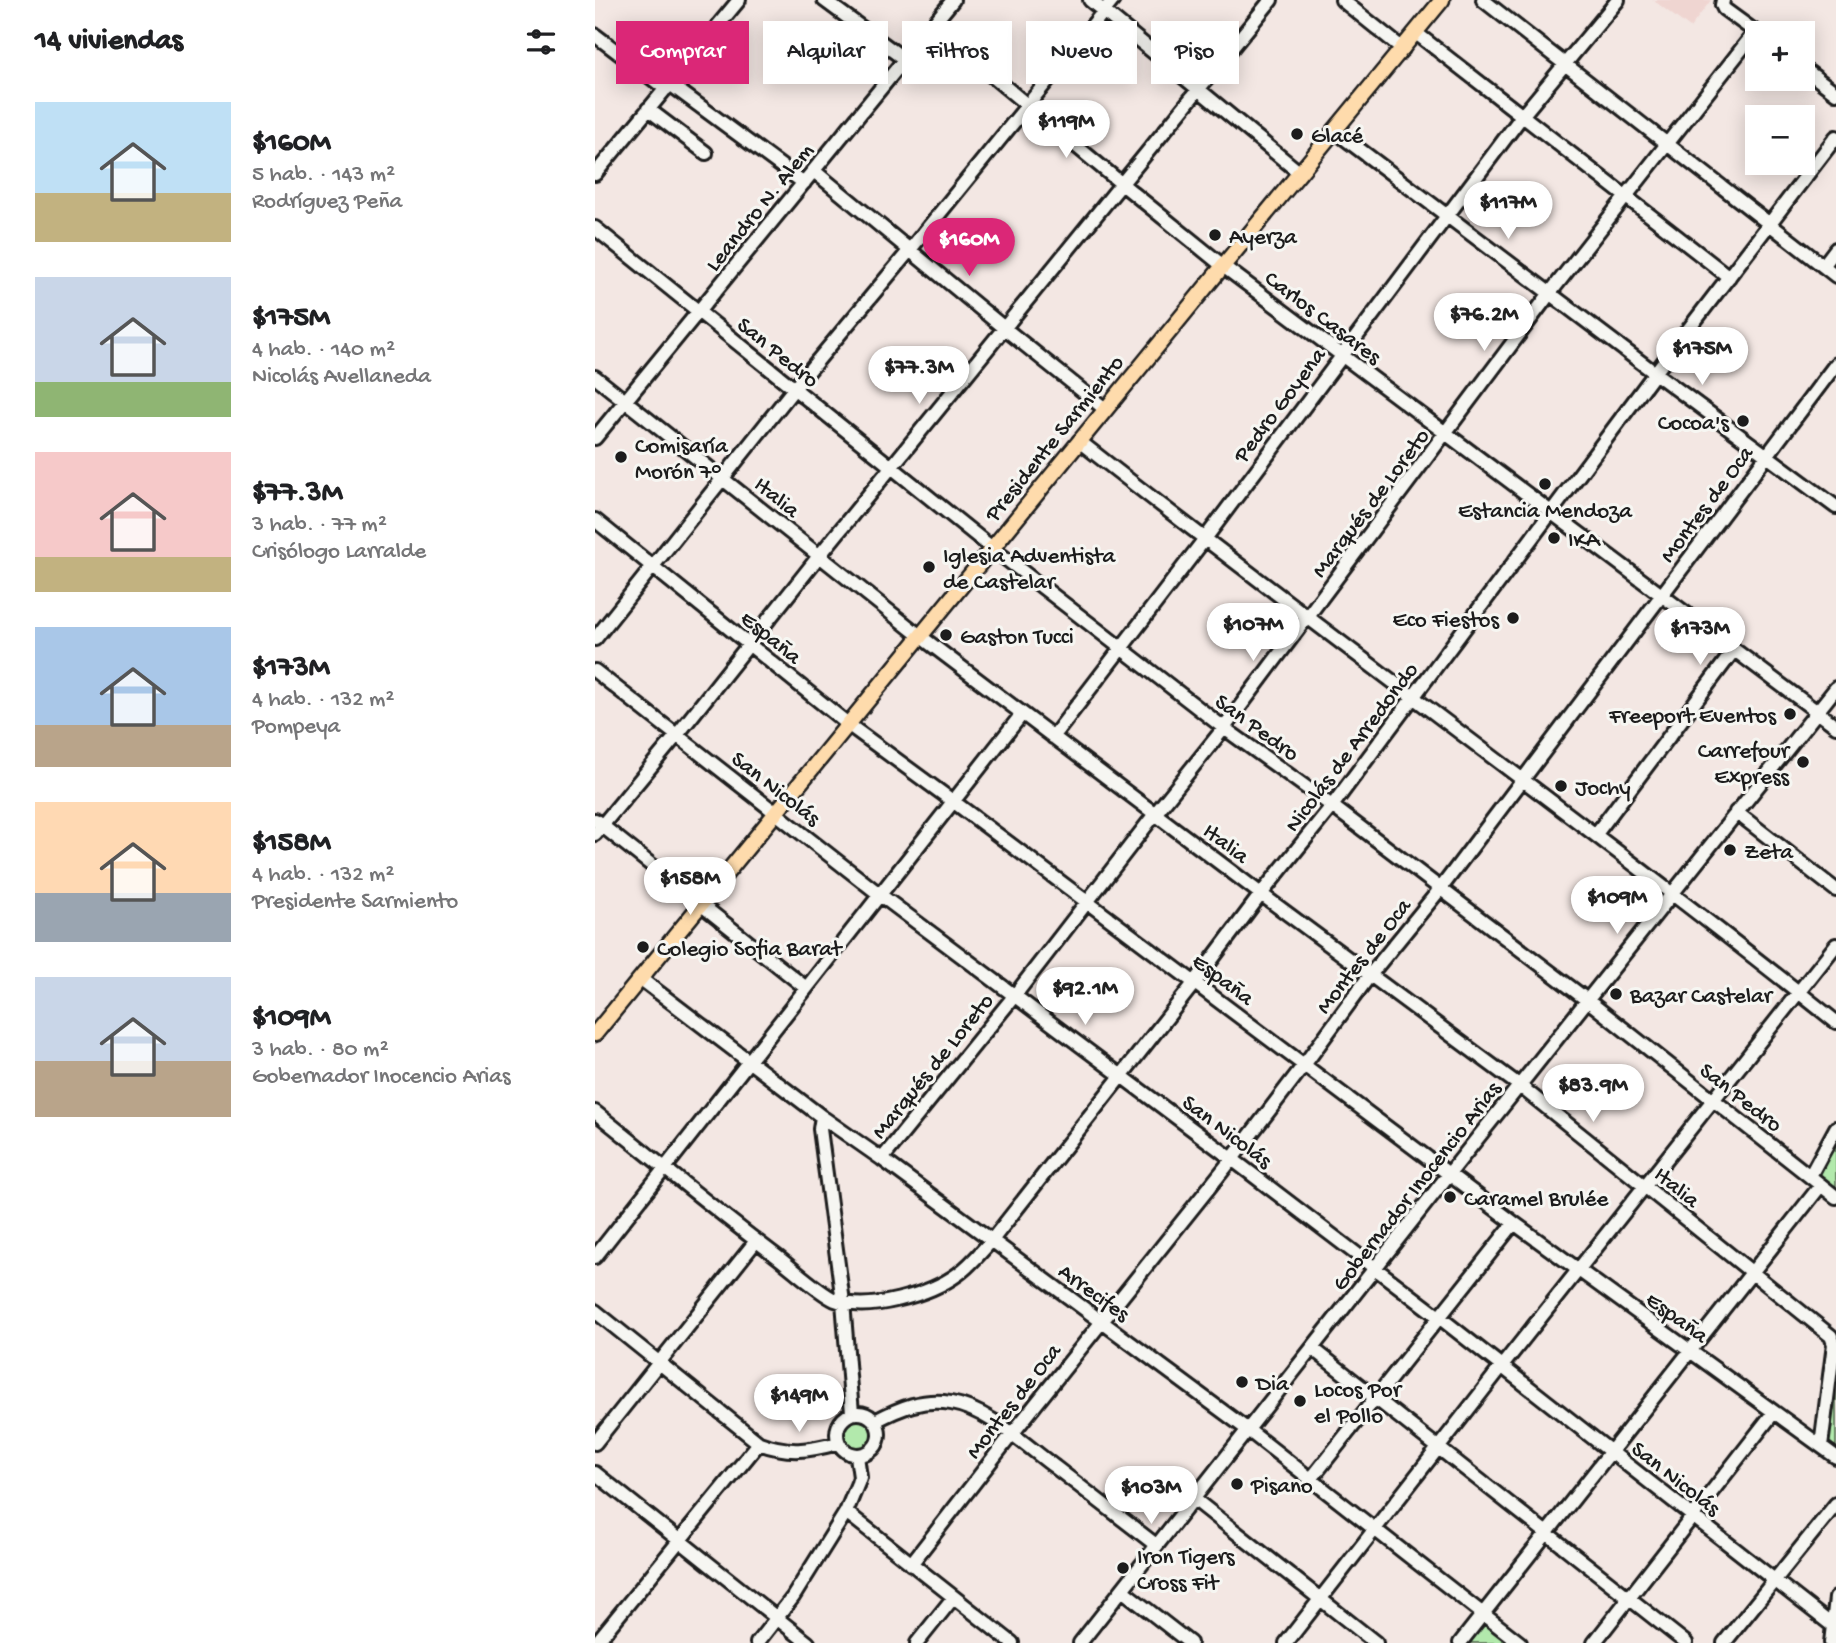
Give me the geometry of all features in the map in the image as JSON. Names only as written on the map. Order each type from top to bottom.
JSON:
[{"type":"main road","name":"Presidente Sarmiento","points":[[595,1034],[1442,0]]},
{"type":"street","points":[[595,174],[739,0]]},
{"type":"street","points":[[824,0],[902,58]]},
{"type":"street","name":"Leandro N. Alem","points":[[936,21],[953,0]]},
{"type":"street","points":[[1090,0],[1300,173]]},
{"type":"street","points":[[595,639],[793,390],[1113,0]]},
{"type":"street","points":[[806,988],[597,826],[677,735],[1003,328],[1271,0]]},
{"type":"street","points":[[1342,0],[1402,49]]},
{"type":"street","points":[[1483,0],[1836,276]]},
{"type":"street","name":"Pedro Goyena","points":[[1053,737],[1204,540],[1446,215],[1522,116],[1618,0]]},
{"type":"street","points":[[1723,2],[1724,9],[1745,25]]},
{"type":"street","points":[[1416,33],[1729,277]]},
{"type":"street","points":[[595,34],[804,183]]},
{"type":"street","name":"Marqués de Loreto","points":[[883,1159],[1224,728],[1550,293],[1745,47]]},
{"type":"street","name":"Leandro N. Alem","points":[[595,438],[902,62]]},
{"type":"street","points":[[1815,77],[1836,93]]},
{"type":"street","name":"Carlos Casares","points":[[1002,84],[1223,266],[1836,726]]},
{"type":"street","points":[[649,109],[706,153]]},
{"type":"street","points":[[1335,131],[1836,507]]},
{"type":"street","name":"Nicolás de Arredondo","points":[[843,1302],[882,1303],[927,1291],[970,1265],[992,1240],[1332,806],[1550,512],[1836,137]]},
{"type":"street","points":[[814,172],[1105,409]]},
{"type":"street","name":"San Pedro","points":[[595,228],[992,548],[1224,728],[1332,806],[1587,1000],[1836,1197]]},
{"type":"street","points":[[1823,265],[1836,249]]},
{"type":"street","name":"Montes de Oca","points":[[911,1564],[1232,1159],[1370,975],[1441,888],[1836,364]]},
{"type":"street","name":"Italia","points":[[595,377],[920,636],[1520,1086],[1834,1340],[1821,1446]]},
{"type":"street","points":[[1079,441],[1204,540],[1673,893],[1836,1022]]},
{"type":"street","name":"España","points":[[595,520],[849,725],[1514,1223],[1836,1457]]},
{"type":"street","points":[[1596,834],[1734,650]]},
{"type":"street","name":"San Nicolás","points":[[595,671],[879,894],[1439,1317],[1833,1626]]},
{"type":"street","name":"Gobernador Inocencio Arias","points":[[1080,1643],[1836,688]]},
{"type":"street","points":[[595,1257],[1022,714]]},
{"type":"street","points":[[1736,812],[1836,890]]},
{"type":"street","points":[[1286,1643],[1501,1366],[1836,945]]},
{"type":"street","name":"Arrecifes","points":[[641,979],[822,1117],[883,1159],[1248,1430],[1520,1643]]},
{"type":"street","points":[[595,1112],[756,1241],[828,1296],[843,1302]]},
{"type":"street","points":[[822,1117],[820,1129],[843,1302],[852,1413]]},
{"type":"street","points":[[1810,1176],[1836,1128]]},
{"type":"street","points":[[1460,1643],[1821,1185]]},
{"type":"street","points":[[1311,1479],[1514,1223]]},
{"type":"street","points":[[595,1444],[756,1241]]},
{"type":"street","points":[[595,1311],[759,1443],[794,1451],[807,1451],[838,1443]]},
{"type":"street","points":[[1313,1348],[1686,1643]]},
{"type":"street","points":[[875,1421],[910,1404],[942,1402],[968,1408],[986,1416],[1012,1434],[1156,1545]]},
{"type":"street","points":[[1594,1643],[1774,1412]]},
{"type":"street","points":[[865,1413],[875,1421],[878,1440],[870,1451],[857,1455],[846,1452],[838,1443],[837,1428],[845,1416],[865,1413]]},
{"type":"street","points":[[599,1640],[759,1443]]},
{"type":"street","points":[[757,1643],[811,1571],[846,1512],[860,1477],[857,1455]]},
{"type":"street","points":[[595,1473],[808,1643]]},
{"type":"street","points":[[1194,1499],[1376,1643]]},
{"type":"street","points":[[1724,1643],[1836,1504]]},
{"type":"street","points":[[846,1512],[1012,1643]]},
{"type":"street","points":[[1122,1590],[1190,1643]]},
{"type":"street","points":[[917,1643],[953,1598]]},
{"type":"street","points":[[1831,1643],[1836,1598]]},
{"type":"shaded area","points":[[1653,0],[1711,0],[1690,28]]},
{"type":"green space","points":[[1836,1141],[1836,1190],[1819,1177]]},
{"type":"green space","points":[[1836,1362],[1836,1452],[1825,1444]]},
{"type":"green space","points":[[858,1414],[872,1419],[877,1433],[872,1447],[858,1452],[844,1447],[839,1433],[844,1419]]},
{"type":"green space","points":[[1483,1621],[1512,1643],[1466,1643]]},
{"type":"place","name":"Glacé","points":[[1297,134]]},
{"type":"place","name":"Ayerza","points":[[1215,235]]},
{"type":"place","name":"Cocoa's","points":[[1743,421]]},
{"type":"place","name":"Comisaría Morón 7°","points":[[621,457]]},
{"type":"place","name":"Estancia Mendoza","points":[[1545,484]]},
{"type":"place","name":"IKA","points":[[1554,538]]},
{"type":"place","name":"Iglesia Adventista de Castelar","points":[[929,567]]},
{"type":"place","name":"Eco Fiestos","points":[[1513,618]]},
{"type":"place","name":"Gaston Tucci","points":[[946,635]]},
{"type":"place","name":"Freeport Eventos","points":[[1790,714]]},
{"type":"place","name":"Carrefour Express","points":[[1803,762]]},
{"type":"place","name":"Jochy","points":[[1561,786]]},
{"type":"place","name":"Zeta","points":[[1730,850]]},
{"type":"place","name":"Colegio Sofia Barat","points":[[643,947]]},
{"type":"place","name":"Bazar Castelar","points":[[1616,994]]},
{"type":"place","name":"Caramel Brulée","points":[[1450,1197]]},
{"type":"place","name":"Dia","points":[[1242,1382]]},
{"type":"place","name":"Locos Por el Pollo","points":[[1300,1401]]},
{"type":"place","name":"Pisano","points":[[1237,1484]]},
{"type":"place","name":"Iron Tigers Cross Fit","points":[[1123,1568]]}]
